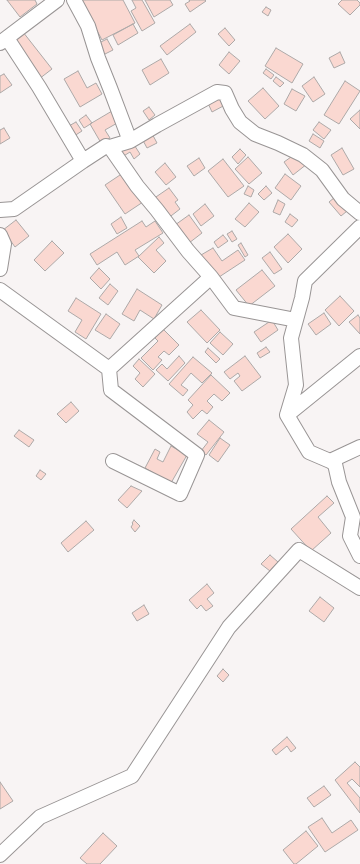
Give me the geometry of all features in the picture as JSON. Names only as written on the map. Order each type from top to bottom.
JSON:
[{"type":"street","points":[[57,0],[3,41],[39,87],[83,161]]},
{"type":"street","points":[[74,0],[88,26],[98,58],[130,141]]},
{"type":"street","points":[[0,210],[14,209],[106,146],[110,147],[130,141],[157,124],[217,92],[225,93],[240,122],[255,134],[303,155],[322,170],[343,199],[360,213]]},
{"type":"street","points":[[110,147],[141,190],[234,308],[296,320]]},
{"type":"street","points":[[360,227],[305,281],[291,338],[296,385],[287,415],[309,452],[335,464],[339,482],[353,517],[350,536],[360,556]]},
{"type":"street","points":[[0,235],[4,244],[0,269]]},
{"type":"street","points":[[109,369],[211,277]]},
{"type":"street","points":[[0,290],[109,369],[111,390],[197,455],[180,494],[113,462]]},
{"type":"street","points":[[287,415],[360,356]]},
{"type":"street","points":[[330,461],[360,447]]},
{"type":"street","points":[[0,855],[40,817],[132,776],[229,627],[299,550],[360,588]]},
{"type":"building","points":[[7,0],[35,0],[37,4],[20,17]]},
{"type":"building","points":[[81,0],[123,0],[135,23],[102,40]]},
{"type":"building","points":[[132,0],[142,0],[155,23],[142,31],[131,11],[136,8]]},
{"type":"building","points":[[145,0],[170,0],[173,5],[154,17]]},
{"type":"building","points":[[189,0],[206,1],[190,12],[185,4],[190,1]]},
{"type":"building","points":[[342,0],[357,0],[360,5],[350,15],[338,4]]},
{"type":"building","points":[[266,7],[271,10],[268,16],[262,12]]},
{"type":"building","points":[[133,24],[138,33],[118,45],[113,35]]},
{"type":"building","points":[[190,24],[196,32],[167,55],[160,46]]},
{"type":"building","points":[[225,28],[235,40],[229,46],[218,34]]},
{"type":"building","points":[[23,32],[52,69],[39,79],[10,42]]},
{"type":"building","points":[[107,39],[113,50],[103,55],[97,44]]},
{"type":"building","points":[[276,48],[303,64],[292,83],[265,66]]},
{"type":"building","points":[[229,52],[240,61],[229,74],[219,65]]},
{"type":"building","points":[[340,52],[345,63],[334,68],[329,58]]},
{"type":"building","points":[[161,59],[169,73],[150,85],[142,70]]},
{"type":"building","points":[[266,69],[274,75],[271,79],[263,73]]},
{"type":"building","points":[[78,71],[87,88],[96,83],[102,94],[80,107],[64,79]]},
{"type":"building","points":[[4,74],[12,85],[0,93],[0,76]]},
{"type":"building","points":[[276,77],[284,83],[280,87],[273,81]]},
{"type":"building","points":[[314,77],[325,94],[313,102],[302,86]]},
{"type":"building","points":[[345,81],[360,91],[339,124],[324,115]]},
{"type":"building","points":[[263,88],[279,106],[265,119],[248,101]]},
{"type":"building","points":[[292,89],[305,96],[296,111],[284,104]]},
{"type":"building","points":[[221,91],[227,104],[212,112],[206,99]]},
{"type":"building","points":[[149,107],[155,115],[149,120],[143,111]]},
{"type":"building","points":[[360,110],[360,129],[350,119]]},
{"type":"building","points":[[112,111],[119,122],[105,130],[110,138],[101,143],[90,124]]},
{"type":"building","points":[[86,115],[92,123],[84,128],[79,120]]},
{"type":"building","points":[[76,122],[82,131],[74,136],[67,127]]},
{"type":"building","points":[[319,122],[331,130],[324,139],[313,130]]},
{"type":"building","points":[[4,128],[10,138],[0,144],[0,130]]},
{"type":"building","points":[[149,128],[157,143],[147,148],[139,133]]},
{"type":"building","points":[[313,134],[324,141],[320,148],[309,141]]},
{"type":"building","points":[[131,140],[140,154],[134,159],[130,152],[122,157],[117,150]]},
{"type":"building","points":[[342,148],[354,169],[343,175],[331,155]]},
{"type":"building","points":[[240,149],[246,155],[238,164],[232,157]]},
{"type":"building","points":[[298,152],[307,164],[293,175],[284,162]]},
{"type":"building","points":[[248,157],[262,173],[249,184],[235,169]]},
{"type":"building","points":[[199,158],[205,168],[194,176],[187,166]]},
{"type":"building","points":[[223,159],[244,186],[228,197],[208,171]]},
{"type":"building","points":[[165,163],[176,177],[166,185],[155,172]]},
{"type":"building","points":[[123,173],[143,202],[125,214],[105,185]]},
{"type":"building","points":[[285,174],[301,186],[291,200],[275,188]]},
{"type":"building","points":[[248,186],[254,190],[251,197],[244,194]]},
{"type":"building","points":[[266,186],[272,193],[264,200],[258,194]]},
{"type":"building","points":[[169,188],[178,200],[175,202],[180,209],[167,219],[153,199]]},
{"type":"building","points":[[340,193],[352,207],[341,216],[329,202]]},
{"type":"building","points":[[278,200],[285,204],[280,215],[273,212]]},
{"type":"building","points":[[249,203],[259,212],[245,227],[235,219]]},
{"type":"building","points":[[205,204],[214,216],[201,226],[193,214]]},
{"type":"building","points":[[290,214],[298,220],[292,227],[285,222]]},
{"type":"building","points":[[189,215],[202,233],[189,243],[175,225]]},
{"type":"building","points":[[121,217],[127,228],[117,234],[111,224]]},
{"type":"building","points":[[16,220],[29,236],[15,247],[3,230]]},
{"type":"building","points":[[142,221],[146,227],[155,221],[163,233],[135,250],[139,256],[125,265],[117,252],[97,265],[90,254]]},
{"type":"building","points":[[232,231],[237,239],[232,242],[227,234]]},
{"type":"building","points":[[288,234],[302,249],[288,263],[274,247]]},
{"type":"building","points":[[223,235],[228,241],[218,248],[214,242]]},
{"type":"building","points":[[159,237],[164,243],[156,250],[166,261],[154,273],[138,257]]},
{"type":"building","points":[[52,241],[64,253],[45,271],[34,260]]},
{"type":"building","points":[[241,243],[248,255],[245,257],[238,245]]},
{"type":"building","points":[[213,248],[222,261],[238,250],[245,260],[216,279],[201,255]]},
{"type":"building","points":[[270,252],[282,269],[274,274],[262,258]]},
{"type":"building","points":[[99,268],[110,279],[101,289],[90,278]]},
{"type":"building","points":[[262,270],[275,286],[249,306],[236,290]]},
{"type":"building","points":[[110,284],[118,291],[108,305],[99,298]]},
{"type":"building","points":[[137,289],[162,305],[154,319],[140,310],[134,321],[122,314]]},
{"type":"building","points":[[340,296],[354,311],[339,326],[325,310]]},
{"type":"building","points":[[76,298],[101,314],[86,339],[75,332],[82,320],[68,311]]},
{"type":"building","points":[[201,310],[220,330],[207,343],[187,322]]},
{"type":"building","points":[[324,313],[331,324],[316,335],[308,324]]},
{"type":"building","points":[[106,314],[120,324],[110,339],[95,330]]},
{"type":"building","points":[[358,315],[360,318],[360,334],[349,322]]},
{"type":"building","points":[[272,320],[278,330],[261,342],[254,332]]},
{"type":"building","points":[[163,329],[179,345],[169,355],[164,351],[158,357],[162,360],[153,370],[141,358],[158,341],[155,338]]},
{"type":"building","points":[[220,332],[233,344],[223,355],[210,343]]},
{"type":"building","points":[[266,347],[270,352],[260,358],[257,353]]},
{"type":"building","points":[[208,348],[220,359],[216,363],[205,352]]},
{"type":"building","points":[[179,356],[185,363],[168,381],[156,370],[162,364],[167,369]]},
{"type":"building","points":[[245,356],[261,377],[242,391],[234,381],[240,376],[238,373],[230,379],[224,372]]},
{"type":"building","points":[[193,357],[212,373],[202,383],[191,373],[181,385],[188,390],[183,396],[169,384]]},
{"type":"building","points":[[139,359],[155,374],[143,387],[135,379],[140,373],[133,366]]},
{"type":"building","points":[[211,375],[230,393],[222,401],[214,394],[207,401],[213,407],[207,414],[202,410],[193,419],[187,412],[193,405],[188,400]]},
{"type":"building","points":[[71,402],[79,411],[66,423],[57,414]]},
{"type":"building","points":[[209,420],[224,432],[206,455],[201,451],[208,442],[197,434]]},
{"type":"building","points":[[19,430],[34,440],[29,447],[14,436]]},
{"type":"building","points":[[220,438],[230,445],[218,462],[209,455]]},
{"type":"building","points":[[171,446],[187,455],[171,483],[145,468],[155,449],[160,452],[157,459],[163,462]]},
{"type":"building","points":[[40,470],[46,474],[41,480],[36,476]]},
{"type":"building","points":[[131,486],[142,491],[127,508],[118,500]]},
{"type":"building","points":[[327,496],[334,503],[318,517],[331,533],[311,551],[291,529]]},
{"type":"building","points":[[134,520],[140,526],[135,532],[131,527]]},
{"type":"building","points":[[86,521],[94,530],[68,552],[61,543]]},
{"type":"building","points":[[270,555],[278,562],[270,571],[261,564]]},
{"type":"building","points":[[207,584],[214,593],[207,599],[213,606],[206,611],[201,605],[197,609],[189,600]]},
{"type":"building","points":[[320,597],[334,608],[324,622],[309,611]]},
{"type":"building","points":[[144,605],[149,614],[137,621],[132,613]]},
{"type":"building","points":[[223,669],[229,675],[223,682],[217,676]]},
{"type":"building","points":[[287,737],[296,748],[291,752],[287,746],[276,755],[272,750]]},
{"type":"building","points":[[355,762],[360,767],[360,787],[352,779],[347,783],[360,798],[360,813],[335,780]]},
{"type":"building","points":[[0,782],[13,801],[0,809]]},
{"type":"building","points":[[324,786],[331,795],[314,807],[307,798]]},
{"type":"building","points":[[322,818],[332,833],[351,820],[358,830],[325,852],[308,827]]},
{"type":"building","points":[[306,831],[318,846],[294,864],[283,850]]},
{"type":"building","points":[[103,833],[117,846],[100,864],[87,864],[80,858]]}]
